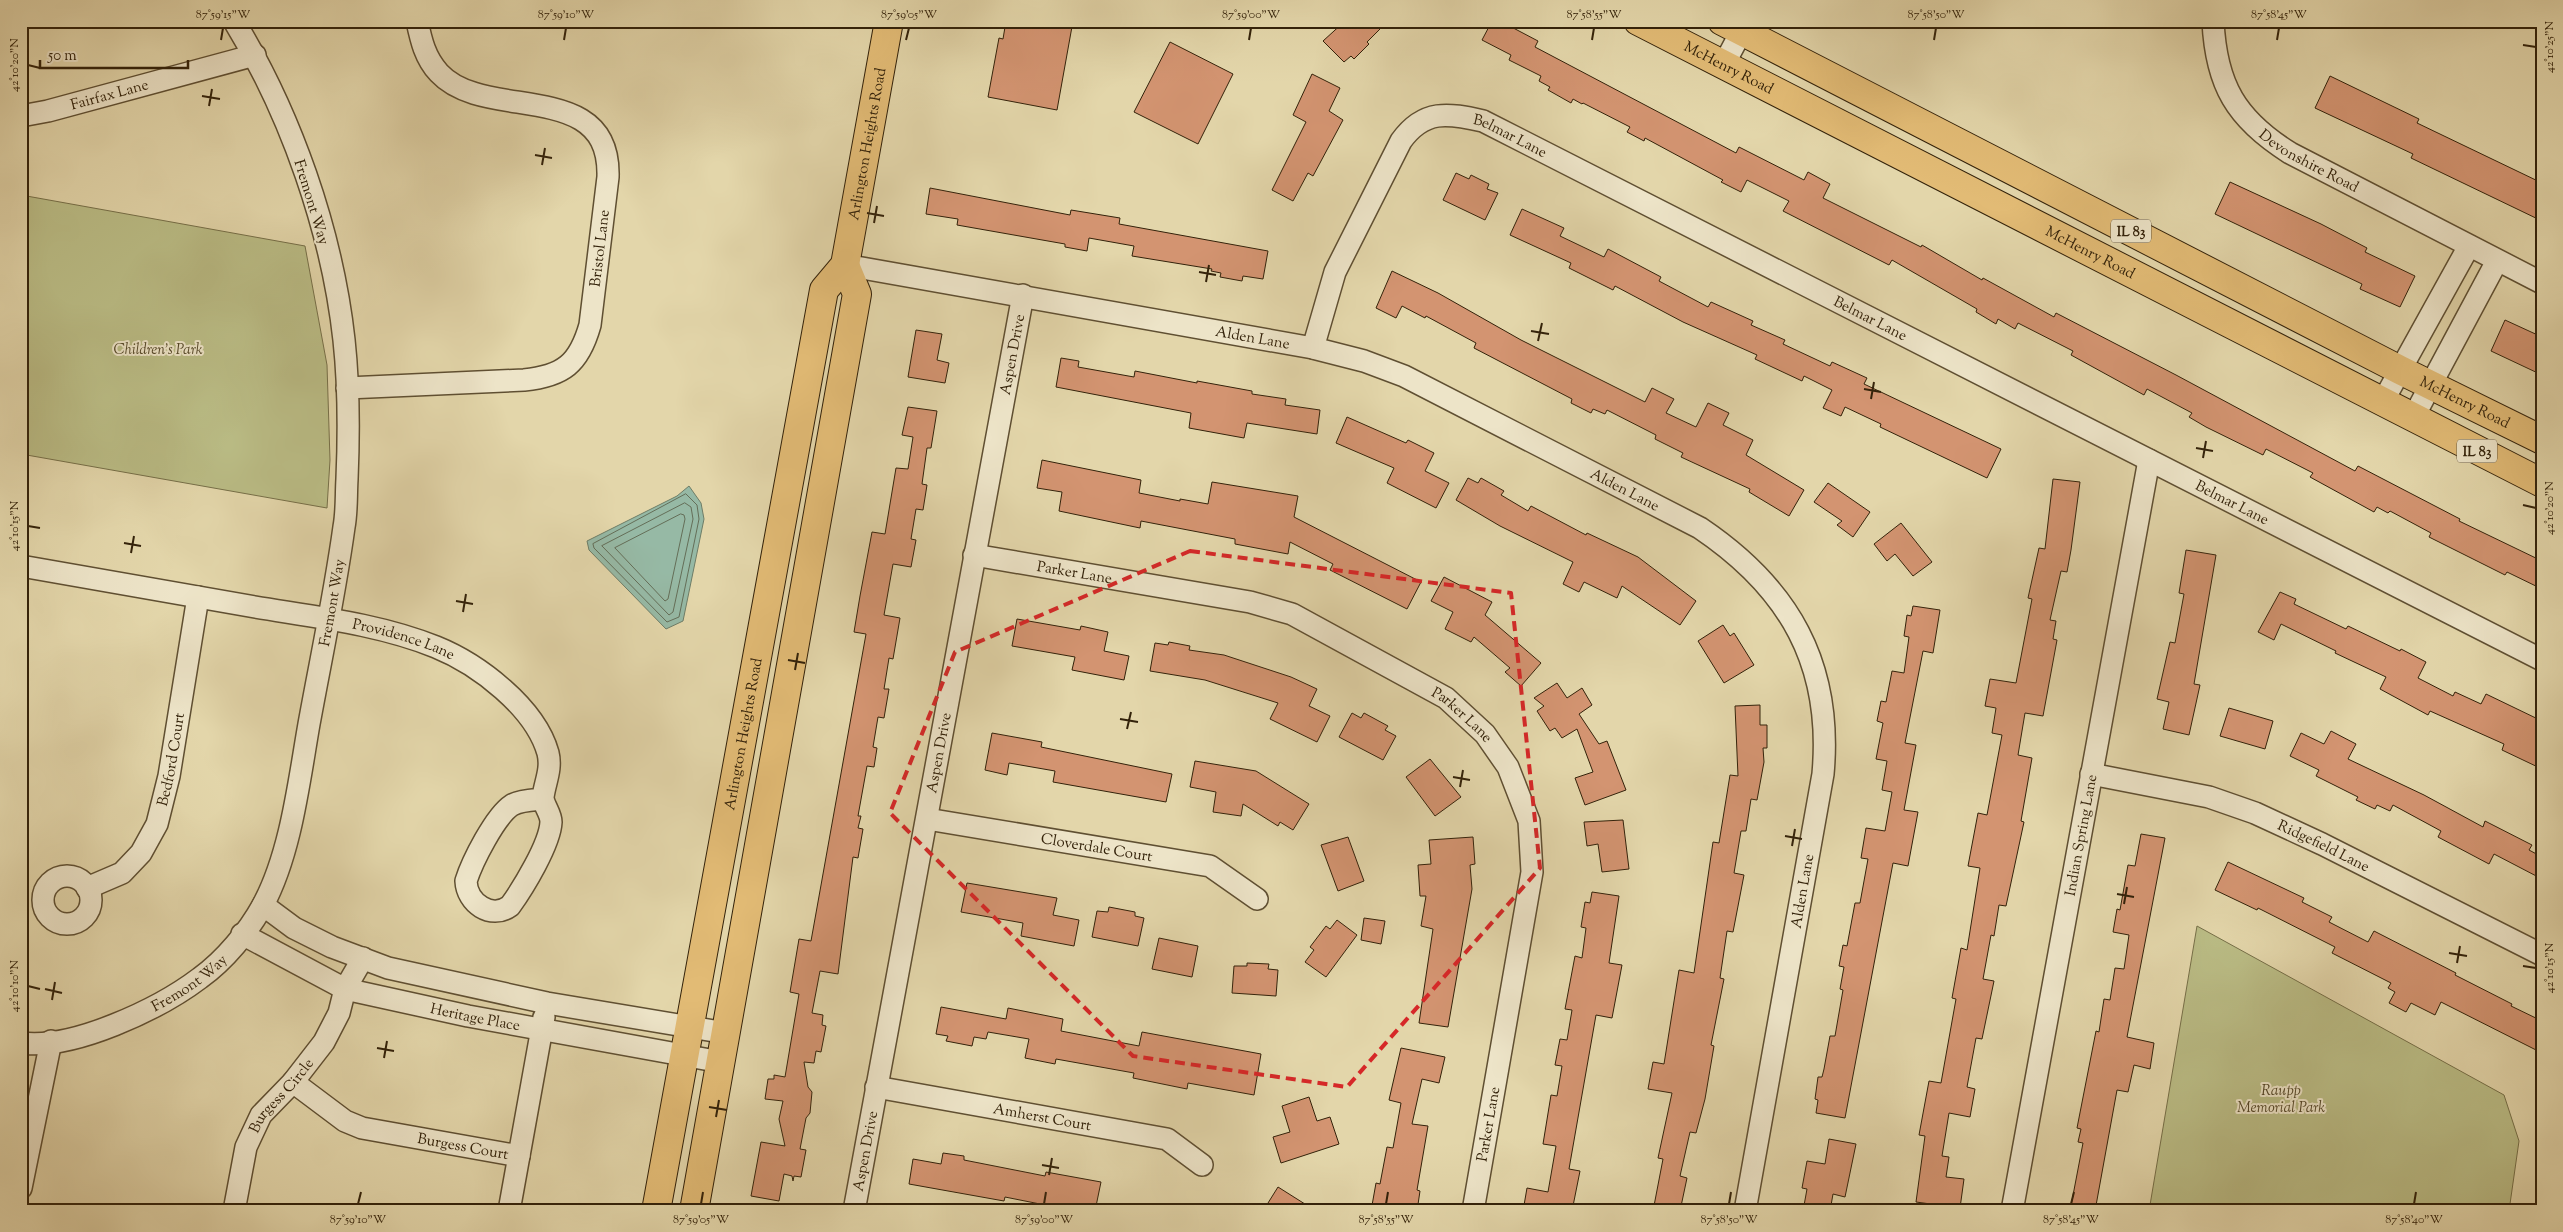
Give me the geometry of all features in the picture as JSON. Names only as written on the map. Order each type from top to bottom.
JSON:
[{"type":"main road","name":"Arlington Heights Road","points":[[656,1211],[824,290],[845,264],[889,21]]},
{"type":"main road","name":"McHenry Road","points":[[1638,21],[2382,403],[2542,483]]},
{"type":"main road","name":"McHenry Road","points":[[1736,24],[2400,370],[2542,440]]},
{"type":"main road","points":[[694,1211],[856,294],[845,264]]},
{"type":"street","name":"Fremont Way","points":[[21,1043],[76,1037],[119,1023],[167,1000],[201,978],[229,952],[263,905],[283,854],[300,773],[345,525],[349,422],[344,340],[336,287],[315,207],[288,129],[255,56],[234,21]]},
{"type":"street","name":"Bristol Lane","points":[[347,388],[524,380],[549,376],[565,369],[576,358],[585,342],[590,326],[608,178],[607,156],[602,141],[586,123],[567,113],[476,93],[456,86],[439,74],[424,50],[417,21]]},
{"type":"street","name":"Devonshire Road","points":[[2213,21],[2214,49],[2219,72],[2238,108],[2268,139],[2290,153],[2542,283]]},
{"type":"street","points":[[1724,64],[1736,24]]},
{"type":"street","name":"Fairfax Lane","points":[[21,116],[48,111],[255,56]]},
{"type":"street","name":"Belmar Lane","points":[[1313,348],[1336,272],[1401,140],[1411,127],[1432,116],[1462,116],[1483,121],[2542,660]]},
{"type":"street","points":[[2382,403],[2468,246]]},
{"type":"street","points":[[2413,418],[2497,261]]},
{"type":"street","name":"Alden Lane","points":[[845,264],[1313,348],[1364,361],[1404,376],[1700,528],[1727,546],[1756,572],[1779,598],[1800,633],[1817,678],[1824,728],[1823,774],[1745,1211]]},
{"type":"street","name":"Aspen Drive","points":[[854,1211],[1023,295]]},
{"type":"street","name":"Indian Spring Lane","points":[[2012,1211],[2149,460]]},
{"type":"street","name":"Parker Lane","points":[[974,555],[1250,602],[1292,614],[1446,698],[1486,734],[1508,767],[1529,821],[1532,872],[1473,1211]]},
{"type":"street","name":"Providence Lane","points":[[21,566],[348,622],[436,647],[475,668],[504,690],[534,725],[548,753],[549,778],[543,799]]},
{"type":"street","name":"Bedford Court","points":[[87,888],[122,873],[141,853],[157,824],[169,776],[198,597]]},
{"type":"street","name":"Ridgefield Lane","points":[[2091,774],[2210,797],[2255,813],[2322,844],[2542,956]]},
{"type":"street","points":[[543,799],[550,816],[550,831],[515,899],[510,906],[500,911],[480,908],[470,897],[466,881],[498,818],[513,805],[543,799]]},
{"type":"street","name":"Cloverdale Court","points":[[927,819],[1210,866],[1257,899]]},
{"type":"street","name":"Heritage Place","points":[[263,905],[294,928],[388,968],[547,1003],[726,1033]]},
{"type":"street","name":"Heritage Place","points":[[242,934],[345,989],[541,1030],[721,1062]]},
{"type":"street","name":"Burgess Circle","points":[[234,1211],[246,1147],[261,1115],[293,1082],[324,1042],[339,1013],[345,989],[363,958]]},
{"type":"street","name":"Burgess Court","points":[[293,1082],[345,1121],[362,1128],[519,1156],[547,1003]]},
{"type":"street","points":[[21,1188],[51,1041]]},
{"type":"street","name":"Amherst Court","points":[[876,1087],[1167,1139],[1202,1165]]},
{"type":"street","points":[[509,1211],[519,1156]]},
{"type":"highlighted area","points":[[1190,551],[1511,593],[1540,868],[1347,1087],[1133,1056],[890,813],[955,652]]},
{"type":"green space","name":"Children's Park","points":[[21,195],[305,246],[327,365],[330,460],[327,508],[21,454]]},
{"type":"green space","name":"Raupp Memorial Park","points":[[2197,926],[2504,1095],[2519,1141],[2509,1211],[2149,1211]]},
{"type":"water","points":[[689,486],[701,503],[704,519],[683,621],[666,629],[589,550],[587,541],[677,496]]},
{"type":"building","points":[[1006,21],[1073,21],[1057,110],[988,97],[999,38],[1003,39]]},
{"type":"building","points":[[1345,21],[1388,21],[1367,42],[1369,44],[1354,59],[1351,56],[1344,62],[1323,41]]},
{"type":"building","points":[[1492,21],[1500,21],[1538,41],[1535,47],[1736,153],[1739,147],[1804,180],[1808,172],[1830,184],[1823,198],[1921,247],[1922,245],[1982,280],[1983,278],[2054,317],[2056,313],[2355,471],[2358,466],[2460,519],[2459,521],[2542,561],[2542,589],[2507,572],[2505,575],[2429,537],[2431,533],[2390,511],[2388,513],[2377,507],[2374,512],[2310,477],[2313,473],[2266,449],[2263,455],[2206,427],[2189,417],[2192,413],[2147,389],[2144,395],[2071,355],[2073,351],[2018,323],[2015,329],[1998,319],[1996,324],[1976,312],[1977,309],[1892,260],[1889,265],[1783,211],[1789,201],[1747,180],[1741,192],[1721,182],[1723,180],[1645,138],[1644,141],[1627,132],[1630,127],[1583,103],[1573,99],[1571,103],[1548,90],[1550,87],[1539,81],[1541,76],[1509,60],[1511,55],[1482,40]]},
{"type":"building","points":[[1170,42],[1233,74],[1198,144],[1134,112]]},
{"type":"building","points":[[1312,74],[1340,88],[1329,111],[1343,120],[1313,176],[1308,173],[1293,201],[1272,190],[1306,122],[1293,115]]},
{"type":"building","points":[[2330,76],[2419,119],[2417,123],[2542,183],[2542,221],[2411,158],[2413,154],[2315,108]]},
{"type":"building","points":[[1456,173],[1469,179],[1471,175],[1489,184],[1487,189],[1498,193],[1485,220],[1443,200]]},
{"type":"building","points":[[2230,182],[2321,224],[2367,248],[2365,252],[2415,276],[2400,307],[2360,289],[2362,284],[2215,214]]},
{"type":"building","points":[[930,188],[1070,215],[1071,210],[1120,218],[1119,224],[1268,251],[1263,279],[1243,276],[1242,281],[1220,277],[1221,273],[1211,271],[1212,269],[1132,256],[1134,246],[1089,238],[1087,251],[1065,247],[1065,244],[957,225],[958,219],[926,214]]},
{"type":"building","points":[[1522,209],[1564,228],[1560,236],[1604,257],[1608,249],[1661,277],[1659,281],[1708,307],[1711,302],[1753,321],[1751,325],[1785,340],[1783,344],[1830,366],[1832,362],[1867,378],[1864,384],[2001,449],[1987,478],[1880,427],[1881,424],[1845,407],[1841,416],[1823,408],[1832,390],[1804,376],[1802,381],[1755,359],[1757,355],[1683,322],[1615,286],[1613,290],[1569,268],[1571,263],[1510,235]]},
{"type":"building","points":[[1392,271],[1438,293],[1521,340],[1645,402],[1652,388],[1674,399],[1666,413],[1696,427],[1708,403],[1729,413],[1723,425],[1753,440],[1746,455],[1804,490],[1789,516],[1749,492],[1750,489],[1681,457],[1683,453],[1655,439],[1656,435],[1607,410],[1605,414],[1593,409],[1591,413],[1571,403],[1572,399],[1474,348],[1476,343],[1426,316],[1425,318],[1402,306],[1396,318],[1376,308]]},
{"type":"building","points":[[2505,320],[2542,337],[2542,375],[2491,351]]},
{"type":"building","points":[[916,330],[942,334],[937,360],[949,363],[945,383],[908,377]]},
{"type":"building","points":[[1061,358],[1079,361],[1078,367],[1134,377],[1135,371],[1252,391],[1252,394],[1286,399],[1285,405],[1320,410],[1317,434],[1247,423],[1244,438],[1189,428],[1191,413],[1056,387]]},
{"type":"building","points":[[908,407],[937,411],[931,448],[927,448],[922,484],[927,485],[923,510],[916,509],[911,539],[916,540],[911,567],[893,564],[884,615],[900,618],[893,659],[889,658],[884,689],[889,689],[884,718],[878,717],[873,747],[877,748],[874,767],[867,766],[858,816],[861,816],[858,828],[863,829],[858,858],[853,857],[838,974],[820,971],[812,1013],[823,1015],[822,1025],[826,1026],[821,1052],[816,1051],[814,1063],[804,1062],[808,1087],[812,1092],[810,1113],[806,1118],[800,1149],[806,1150],[801,1177],[794,1176],[793,1181],[792,1176],[784,1174],[779,1201],[751,1196],[761,1142],[785,1146],[779,1119],[783,1101],[765,1099],[768,1079],[774,1079],[774,1075],[785,1077],[799,994],[790,992],[799,939],[811,941],[866,634],[854,632],[860,596],[872,532],[885,534],[896,468],[908,469],[913,437],[902,435]]},
{"type":"building","points":[[1347,417],[1406,443],[1408,440],[1434,453],[1425,471],[1449,483],[1436,508],[1387,483],[1394,468],[1336,443]]},
{"type":"building","points":[[1042,460],[1141,480],[1139,493],[1180,501],[1180,499],[1208,504],[1212,482],[1298,496],[1294,517],[1421,582],[1407,609],[1330,570],[1333,564],[1290,542],[1288,554],[1235,544],[1235,539],[1141,521],[1140,528],[1059,511],[1062,492],[1037,488]]},
{"type":"building","points":[[1468,478],[1478,483],[1481,478],[1504,491],[1501,495],[1528,511],[1531,506],[1586,535],[1587,533],[1638,557],[1696,601],[1680,625],[1622,586],[1617,598],[1584,582],[1579,592],[1563,584],[1573,562],[1500,526],[1456,500]]},
{"type":"building","points":[[2053,479],[2080,482],[2067,572],[2061,571],[2050,620],[2056,621],[2053,639],[2057,640],[2043,716],[2025,713],[2018,755],[2032,758],[2021,821],[2024,822],[2006,906],[1999,905],[1994,936],[1991,935],[1983,979],[1994,981],[1982,1039],[1976,1038],[1967,1087],[1975,1089],[1970,1117],[1949,1113],[1942,1156],[1949,1157],[1946,1177],[1964,1179],[1960,1208],[1916,1202],[1925,1136],[1919,1135],[1929,1081],[1941,1083],[1956,999],[1952,998],[1961,948],[1967,950],[1980,868],[1968,866],[1978,813],[1987,815],[2002,735],[1992,733],[1996,708],[1985,706],[1990,679],[2016,683],[2032,599],[2028,598],[2039,548],[2045,549]]},
{"type":"building","points":[[1828,483],[1870,512],[1853,537],[1837,525],[1842,521],[1814,502]]},
{"type":"building","points":[[1901,523],[1932,562],[1913,576],[1895,554],[1887,561],[1874,544]]},
{"type":"building","points":[[2186,550],[2216,555],[2194,684],[2200,685],[2189,735],[2163,729],[2169,702],[2157,699],[2170,642],[2175,643],[2184,594],[2179,593]]},
{"type":"building","points":[[1444,577],[1492,602],[1485,615],[1541,663],[1521,686],[1505,672],[1510,668],[1474,637],[1471,642],[1445,629],[1453,612],[1431,601]]},
{"type":"building","points":[[2280,592],[2296,599],[2294,604],[2346,629],[2348,626],[2426,662],[2418,678],[2453,696],[2455,692],[2481,704],[2486,694],[2542,721],[2542,769],[2502,750],[2504,744],[2430,711],[2428,715],[2380,689],[2386,677],[2335,653],[2336,651],[2281,624],[2274,640],[2258,632]]},
{"type":"building","points":[[1913,606],[1940,610],[1933,653],[1923,651],[1905,743],[1916,745],[1904,810],[1918,812],[1908,866],[1893,863],[1845,1118],[1816,1113],[1818,1100],[1815,1099],[1818,1077],[1822,1077],[1830,1036],[1835,1036],[1843,990],[1840,989],[1844,967],[1839,966],[1843,945],[1847,946],[1855,903],[1860,903],[1868,859],[1861,858],[1866,828],[1885,831],[1892,792],[1882,790],[1887,761],[1876,759],[1883,723],[1877,721],[1881,701],[1886,702],[1892,671],[1904,673],[1909,637],[1904,636],[1907,615],[1911,616]]},
{"type":"building","points":[[1017,619],[1080,630],[1081,626],[1108,632],[1104,651],[1129,656],[1124,680],[1072,670],[1075,657],[1012,646]]},
{"type":"building","points":[[1723,625],[1730,636],[1734,633],[1754,665],[1724,683],[1698,641]]},
{"type":"building","points":[[1169,642],[1190,646],[1189,650],[1224,655],[1291,677],[1317,689],[1309,706],[1330,716],[1317,742],[1270,719],[1278,703],[1205,680],[1150,671],[1155,643],[1168,645]]},
{"type":"building","points":[[1557,683],[1567,698],[1582,688],[1592,705],[1579,714],[1599,744],[1607,741],[1626,790],[1585,805],[1575,778],[1593,772],[1577,729],[1562,738],[1555,728],[1550,731],[1537,711],[1544,706],[1534,698]]},
{"type":"building","points":[[1760,705],[1760,725],[1767,725],[1767,748],[1763,748],[1764,762],[1757,800],[1751,799],[1746,831],[1741,831],[1734,873],[1744,875],[1733,932],[1727,931],[1720,978],[1724,979],[1711,1045],[1714,1046],[1705,1099],[1696,1133],[1690,1132],[1680,1176],[1687,1178],[1680,1211],[1653,1211],[1663,1159],[1658,1158],[1672,1093],[1648,1089],[1653,1062],[1664,1064],[1679,970],[1694,973],[1713,842],[1719,843],[1730,775],[1738,776],[1735,706]]},
{"type":"building","points":[[2229,708],[2273,721],[2265,749],[2220,736]]},
{"type":"building","points":[[1352,713],[1361,718],[1364,713],[1388,726],[1385,730],[1396,736],[1383,760],[1339,737]]},
{"type":"building","points":[[2331,731],[2356,744],[2348,759],[2424,795],[2483,827],[2485,821],[2532,845],[2529,850],[2542,857],[2542,879],[2494,854],[2489,864],[2438,837],[2441,831],[2393,805],[2390,811],[2377,805],[2375,809],[2356,800],[2358,797],[2316,776],[2319,770],[2290,756],[2301,733],[2324,744]]},
{"type":"building","points":[[992,733],[1042,742],[1041,747],[1172,774],[1166,802],[1053,782],[1055,771],[1009,763],[1007,775],[985,770]]},
{"type":"building","points":[[1430,759],[1461,797],[1435,816],[1406,777]]},
{"type":"building","points":[[1195,761],[1256,771],[1309,804],[1293,830],[1280,822],[1278,826],[1243,804],[1241,816],[1213,812],[1216,792],[1190,787]]},
{"type":"building","points":[[1623,820],[1629,869],[1602,872],[1598,844],[1587,846],[1584,822]]},
{"type":"building","points":[[2141,834],[2165,838],[2127,1037],[2154,1043],[2150,1069],[2134,1065],[2128,1092],[2117,1090],[2095,1211],[2070,1211],[2083,1143],[2078,1142],[2081,1129],[2077,1128],[2096,1031],[2099,1032],[2104,999],[2110,1000],[2115,968],[2124,969],[2129,935],[2113,932],[2117,909],[2120,910],[2128,865],[2135,866]]},
{"type":"building","points":[[1348,837],[1364,881],[1338,891],[1321,845]]},
{"type":"building","points":[[1473,837],[1475,864],[1470,865],[1472,889],[1448,1027],[1419,1023],[1433,929],[1421,926],[1426,896],[1420,896],[1418,865],[1431,864],[1429,840]]},
{"type":"building","points":[[2228,862],[2304,898],[2302,902],[2332,917],[2329,922],[2368,942],[2374,931],[2456,973],[2455,975],[2542,1021],[2542,1053],[2441,1002],[2435,1015],[2411,1003],[2406,1012],[2389,1003],[2395,992],[2388,988],[2391,983],[2332,953],[2335,947],[2258,908],[2257,910],[2215,890]]},
{"type":"building","points":[[967,883],[1057,898],[1053,915],[1079,920],[1074,946],[1021,936],[1023,923],[961,912]]},
{"type":"building","points":[[1592,892],[1619,896],[1609,963],[1622,965],[1612,1018],[1596,1015],[1569,1169],[1580,1171],[1572,1211],[1523,1211],[1527,1188],[1548,1192],[1556,1146],[1543,1144],[1551,1095],[1557,1096],[1562,1066],[1555,1065],[1560,1039],[1567,1040],[1572,1010],[1565,1009],[1575,956],[1582,958],[1586,928],[1581,927],[1585,902],[1590,903]]},
{"type":"building","points":[[1109,907],[1135,912],[1135,916],[1144,918],[1138,946],[1092,937],[1097,911],[1108,912]]},
{"type":"building","points":[[1364,918],[1385,921],[1381,944],[1361,940]]},
{"type":"building","points":[[1337,920],[1357,935],[1326,977],[1305,962],[1314,950],[1310,947],[1326,926],[1330,929]]},
{"type":"building","points":[[1159,938],[1198,946],[1192,977],[1152,969]]},
{"type":"building","points":[[1247,963],[1269,964],[1268,969],[1278,970],[1276,996],[1232,993],[1234,966],[1247,966]]},
{"type":"building","points":[[941,1007],[1006,1019],[1008,1008],[1063,1019],[1061,1031],[1139,1046],[1142,1032],[1261,1054],[1254,1095],[1188,1083],[1187,1089],[1133,1078],[1134,1073],[1056,1059],[1055,1064],[1025,1058],[1029,1039],[988,1032],[986,1039],[974,1037],[972,1046],[946,1041],[948,1036],[936,1034]]},
{"type":"building","points":[[1401,1048],[1445,1057],[1439,1083],[1422,1079],[1412,1124],[1428,1126],[1417,1190],[1420,1191],[1417,1211],[1371,1211],[1376,1183],[1380,1184],[1387,1147],[1393,1148],[1401,1103],[1389,1100]]},
{"type":"building","points":[[1309,1097],[1317,1121],[1330,1117],[1339,1144],[1281,1163],[1273,1137],[1290,1132],[1282,1106]]},
{"type":"building","points":[[1829,1139],[1856,1144],[1845,1197],[1833,1194],[1830,1211],[1803,1211],[1807,1189],[1802,1188],[1807,1161],[1825,1164]]},
{"type":"building","points":[[943,1153],[964,1156],[964,1160],[1045,1176],[1046,1172],[1101,1182],[1095,1211],[1039,1211],[1040,1204],[1005,1197],[1004,1201],[909,1184],[913,1159],[941,1164]]},
{"type":"building","points":[[1278,1187],[1316,1211],[1263,1211]]}]
